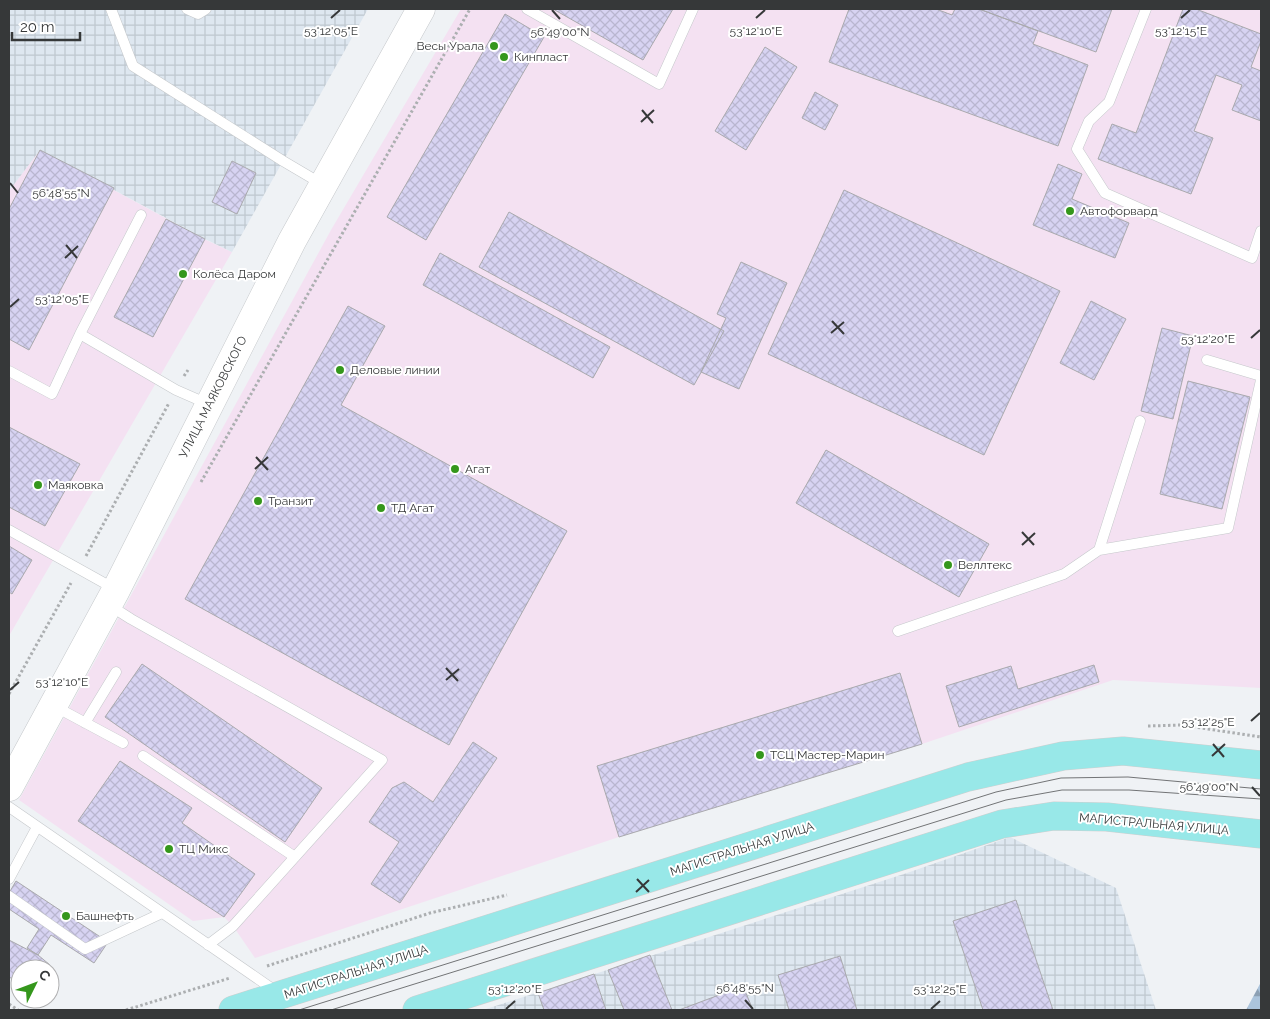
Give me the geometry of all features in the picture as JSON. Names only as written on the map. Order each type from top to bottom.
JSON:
[{"type":"main road","name":"УЛИЦА МАЯКОВСКОГО","points":[[9,787],[112,597],[292,241],[421,9]]},
{"type":"main road","name":"МАГИСТРАЛЬНАЯ УЛИЦА","points":[[233,1010],[978,775],[1063,756],[1123,751],[1261,765]]},
{"type":"main road","name":"МАГИСТРАЛЬНАЯ УЛИЦА","points":[[416,1010],[1002,824],[1054,816],[1107,817],[1260,834]]},
{"type":"lane","points":[[111,9],[133,66],[283,161],[323,184]]},
{"type":"lane","points":[[187,9],[198,14],[206,9]]},
{"type":"lane","points":[[527,9],[659,84],[693,9]]},
{"type":"lane","points":[[1146,9],[1109,102],[1089,121],[1077,149],[1105,193],[1252,258],[1261,231]]},
{"type":"lane","points":[[9,371],[52,394],[80,334],[141,215]]},
{"type":"lane","points":[[80,334],[176,390],[209,404]]},
{"type":"lane","points":[[1207,360],[1261,376]]},
{"type":"lane","points":[[898,630],[1064,574],[1099,550],[1228,528],[1261,380]]},
{"type":"lane","points":[[1099,550],[1140,421]]},
{"type":"lane","points":[[9,530],[78,569],[112,597],[131,619],[382,760],[233,926],[208,945]]},
{"type":"lane","points":[[85,723],[116,672]]},
{"type":"lane","points":[[53,706],[123,743]]},
{"type":"lane","points":[[142,756],[295,857]]},
{"type":"lane","points":[[9,807],[282,995]]},
{"type":"lane","points":[[9,879],[37,827]]},
{"type":"lane","points":[[9,896],[85,949],[162,913]]},
{"type":"path","points":[[199,485],[470,9]]},
{"type":"path","points":[[9,694],[188,370]]},
{"type":"path","points":[[9,1004],[18,1010]]},
{"type":"shaded area","points":[[9,9],[368,9],[232,252],[40,150],[9,191]]},
{"type":"shaded area","points":[[461,9],[1261,9],[1261,688],[1113,680],[922,744],[619,837],[255,958],[233,926],[224,917],[193,921],[19,800],[331,230]]},
{"type":"shaded area","points":[[40,150],[204,239],[232,252],[9,636],[9,191]]},
{"type":"shaded area","points":[[1010,837],[1116,888],[1156,1010],[483,1010],[907,873]]},
{"type":"green space","points":[[1261,982],[1261,1010],[1246,1010]]},
{"type":"building","points":[[553,9],[673,9],[643,60]]},
{"type":"building","points":[[849,9],[936,9],[952,15],[955,9],[979,9],[1038,31],[1033,44],[1088,65],[1058,146],[829,62]]},
{"type":"building","points":[[979,9],[1112,9],[1096,52]]},
{"type":"building","points":[[1183,9],[1196,9],[1261,34],[1261,41],[1251,67],[1261,71],[1261,121],[1232,110],[1242,85],[1216,75],[1194,131],[1213,138],[1191,194],[1098,159],[1112,124],[1136,133]]},
{"type":"building","points":[[505,14],[544,37],[426,240],[387,217]]},
{"type":"building","points":[[765,47],[797,67],[746,150],[715,131]]},
{"type":"building","points":[[815,92],[838,105],[825,130],[802,118]]},
{"type":"building","points":[[40,150],[114,188],[29,350],[9,339],[9,209]]},
{"type":"building","points":[[232,161],[256,173],[237,214],[212,202]]},
{"type":"building","name":"Автофорвард","points":[[1058,164],[1082,174],[1072,199],[1129,223],[1115,258],[1033,225]]},
{"type":"building","points":[[844,190],[1060,291],[984,455],[768,354]]},
{"type":"building","points":[[509,212],[724,331],[694,385],[479,267]]},
{"type":"building","points":[[166,219],[205,239],[153,337],[114,317]]},
{"type":"building","points":[[440,253],[610,347],[593,378],[423,285]]},
{"type":"building","points":[[741,262],[787,283],[739,389],[701,372],[726,318],[717,314]]},
{"type":"building","points":[[1091,301],[1126,319],[1094,380],[1060,363]]},
{"type":"building","name":"ТД Агат","points":[[348,306],[385,326],[341,405],[567,531],[449,745],[185,599]]},
{"type":"building","points":[[1162,328],[1193,336],[1173,419],[1141,411]]},
{"type":"building","points":[[1188,381],[1250,397],[1222,509],[1160,494]]},
{"type":"building","name":"Маяковка","points":[[9,427],[80,464],[45,526],[9,507]]},
{"type":"building","points":[[826,450],[989,544],[959,597],[796,503]]},
{"type":"building","points":[[9,546],[32,560],[12,594],[9,592]]},
{"type":"building","points":[[142,664],[322,788],[285,842],[105,717]]},
{"type":"building","points":[[1094,665],[1099,682],[959,727],[946,686],[1011,666],[1018,689]]},
{"type":"building","name":"ТСЦ Мастер-Марин","points":[[900,673],[922,744],[619,837],[597,766]]},
{"type":"building","points":[[473,742],[497,758],[400,903],[371,884],[399,842],[369,822],[392,788],[404,782],[433,802]]},
{"type":"building","name":"ТЦ Микс","points":[[120,761],[192,808],[182,823],[255,874],[224,917],[78,821]]},
{"type":"building","points":[[16,881],[108,942],[94,963],[51,935],[38,955],[27,948],[39,929],[9,909],[9,893]]},
{"type":"building","points":[[1016,900],[1053,1010],[983,1010],[953,921]]},
{"type":"building","points":[[9,940],[43,959],[10,959],[9,977]]},
{"type":"building","points":[[650,955],[672,1010],[624,1010],[608,970]]},
{"type":"building","points":[[840,956],[857,1010],[789,1010],[778,975]]},
{"type":"building","points":[[594,974],[606,1010],[544,1010],[538,993]]},
{"type":"building","points":[[743,986],[753,1010],[679,1010]]},
{"type":"tram line","points":[[299,1010],[996,792],[1061,778],[1128,777],[1261,789]]},
{"type":"tram line","points":[[331,1010],[1006,800],[1062,790],[1129,790],[1261,799]]},
{"type":"place","name":"Весы Урала","points":[[494,46]]},
{"type":"place","name":"Кинпласт","points":[[504,57]]},
{"type":"place","name":"Автофорвард","points":[[1070,211]]},
{"type":"place","name":"Колёса Даром","points":[[183,274]]},
{"type":"place","name":"Деловые линии","points":[[340,370]]},
{"type":"place","name":"Агат","points":[[455,469]]},
{"type":"place","name":"Маяковка","points":[[38,485]]},
{"type":"place","name":"Транзит","points":[[258,501]]},
{"type":"place","name":"ТД Агат","points":[[381,508]]},
{"type":"place","name":"Веллтекс","points":[[948,565]]},
{"type":"place","name":"ТСЦ Мастер-Марин","points":[[760,755]]},
{"type":"place","name":"ТЦ Микс","points":[[169,849]]},
{"type":"place","name":"Башнефть","points":[[66,916]]}]
